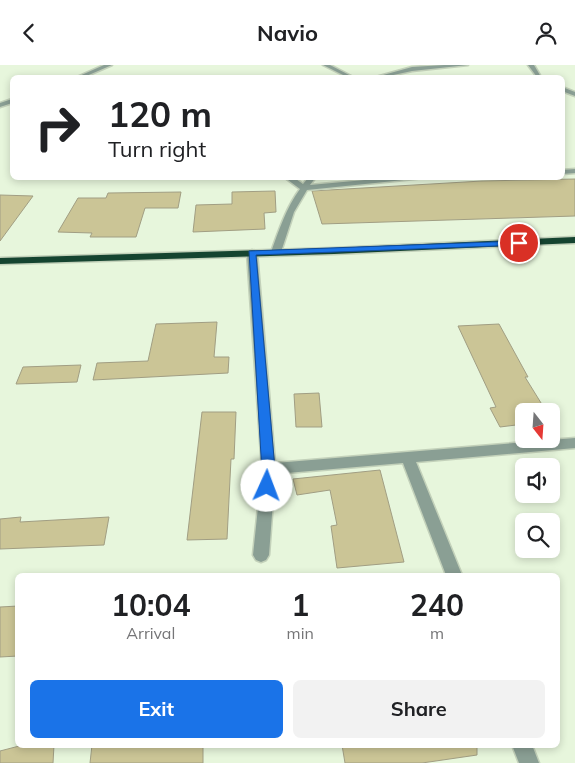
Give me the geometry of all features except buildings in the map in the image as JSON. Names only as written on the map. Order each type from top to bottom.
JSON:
[{"type":"highway","points":[[0,261],[575,241]]},
{"type":"street","points":[[85,75],[109,65]]},
{"type":"street","points":[[326,65],[346,75]]},
{"type":"street","points":[[387,75],[412,69],[465,65]]},
{"type":"street","points":[[292,180],[304,188],[396,180]]},
{"type":"street","points":[[276,252],[291,207],[311,180]]},
{"type":"street","points":[[252,253],[268,469],[261,555]]},
{"type":"street","points":[[268,469],[575,443]]},
{"type":"street","points":[[407,457],[453,573]]},
{"type":"street","points":[[523,748],[529,763]]},
{"type":"route","points":[[267,486],[268,469],[252,253],[519,243]]}]
